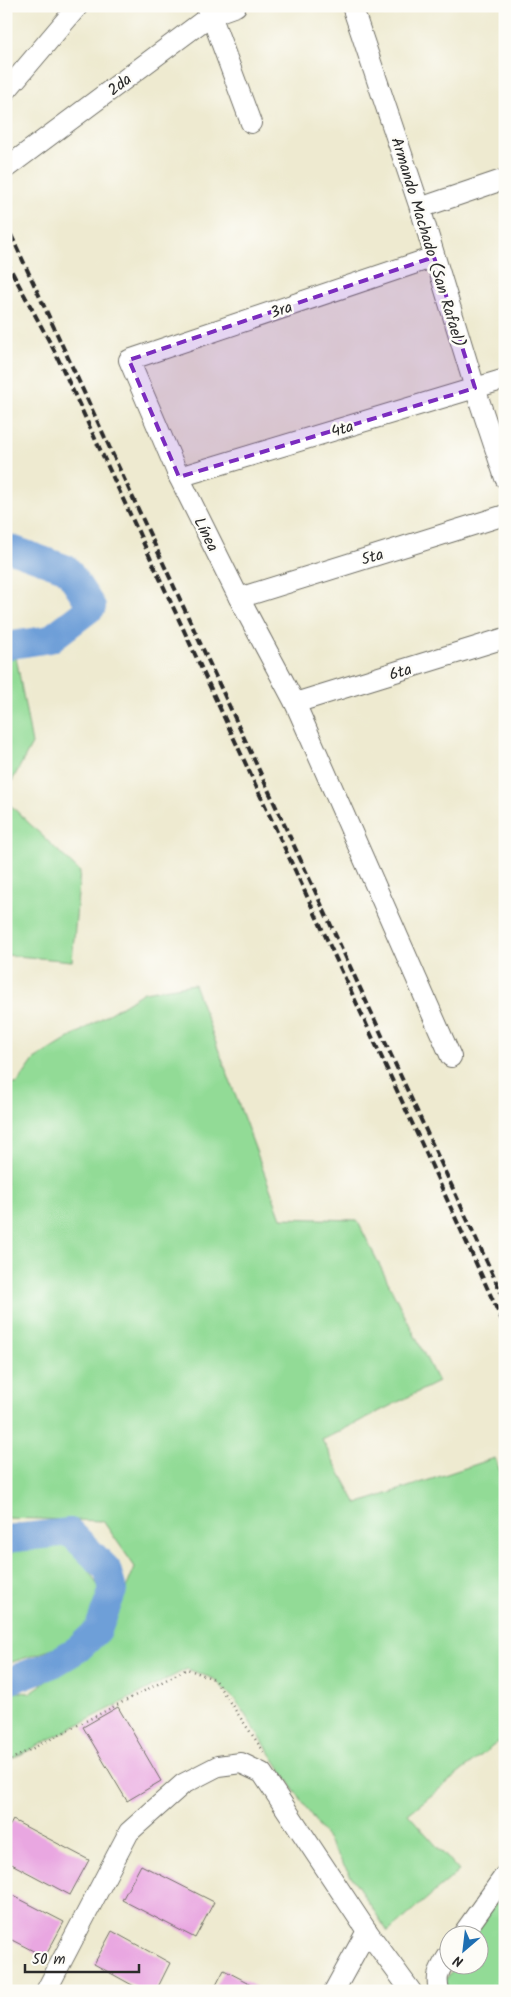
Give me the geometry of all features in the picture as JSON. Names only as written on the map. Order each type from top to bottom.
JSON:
[{"type":"street","points":[[6,91],[78,6]]},
{"type":"street","name":"2da","points":[[6,168],[208,11],[236,6]]},
{"type":"street","name":"Armando Machado (San Rafael)","points":[[352,6],[420,208],[475,388],[505,478]]},
{"type":"street","points":[[208,11],[252,122]]},
{"type":"street","points":[[420,208],[505,178]]},
{"type":"street","name":"3ra","points":[[129,360],[434,257]]},
{"type":"street","name":"Línea","points":[[129,360],[179,476],[238,598],[295,703],[451,1057]]},
{"type":"street","name":"4ta","points":[[179,476],[505,379]]},
{"type":"street","name":"5ta","points":[[238,598],[505,515]]},
{"type":"street","name":"6ta","points":[[295,703],[505,638]]},
{"type":"street","points":[[46,1991],[129,1832],[183,1784],[218,1766],[241,1763],[262,1773],[367,1931],[411,1991]]},
{"type":"street","points":[[470,1924],[505,1875]]},
{"type":"street","points":[[334,1991],[367,1931]]},
{"type":"street","points":[[439,1974],[436,1979],[439,1991]]},
{"type":"path","points":[[6,1762],[187,1669],[214,1679],[270,1761]]},
{"type":"highlighted area","points":[[434,257],[475,388],[179,477],[129,360]]},
{"type":"green space","points":[[15,651],[32,744],[6,792],[6,653]]},
{"type":"green space","points":[[6,801],[80,872],[72,961],[6,955]]},
{"type":"green space","points":[[194,984],[281,1218],[357,1220],[438,1382],[322,1440],[357,1504],[495,1458],[505,1484],[505,1753],[498,1742],[408,1814],[459,1871],[388,1932],[236,1701],[214,1679],[187,1669],[6,1762],[6,1691],[30,1693],[105,1638],[135,1567],[103,1521],[6,1518],[6,1083],[17,1084],[34,1060],[144,992]]},
{"type":"green space","points":[[63,1542],[85,1562],[101,1592],[85,1631],[50,1650],[6,1664],[6,1564],[14,1547]]},
{"type":"green space","points":[[505,1890],[505,1991],[450,1991],[444,1982],[450,1974],[488,1974],[488,1924],[482,1924]]},
{"type":"building","points":[[118,1707],[161,1781],[127,1801],[83,1727]]},
{"type":"building","points":[[13,1820],[89,1860],[70,1895],[6,1861],[6,1832]]},
{"type":"building","points":[[141,1865],[214,1902],[195,1938],[122,1900]]},
{"type":"building","points":[[6,1892],[64,1922],[45,1957],[6,1937]]},
{"type":"building","points":[[112,1931],[170,1963],[156,1991],[143,1991],[94,1964]]},
{"type":"building","points":[[224,1970],[264,1991],[213,1991]]},
{"type":"waterway","points":[[6,547],[67,569],[92,607],[50,639],[6,646]]},
{"type":"waterway","points":[[6,1539],[70,1532],[107,1569],[113,1590],[98,1630],[78,1649],[53,1664],[6,1682]]},
{"type":"railway","points":[[6,224],[505,1301]]},
{"type":"railway","points":[[6,261],[54,350],[505,1327]]}]
